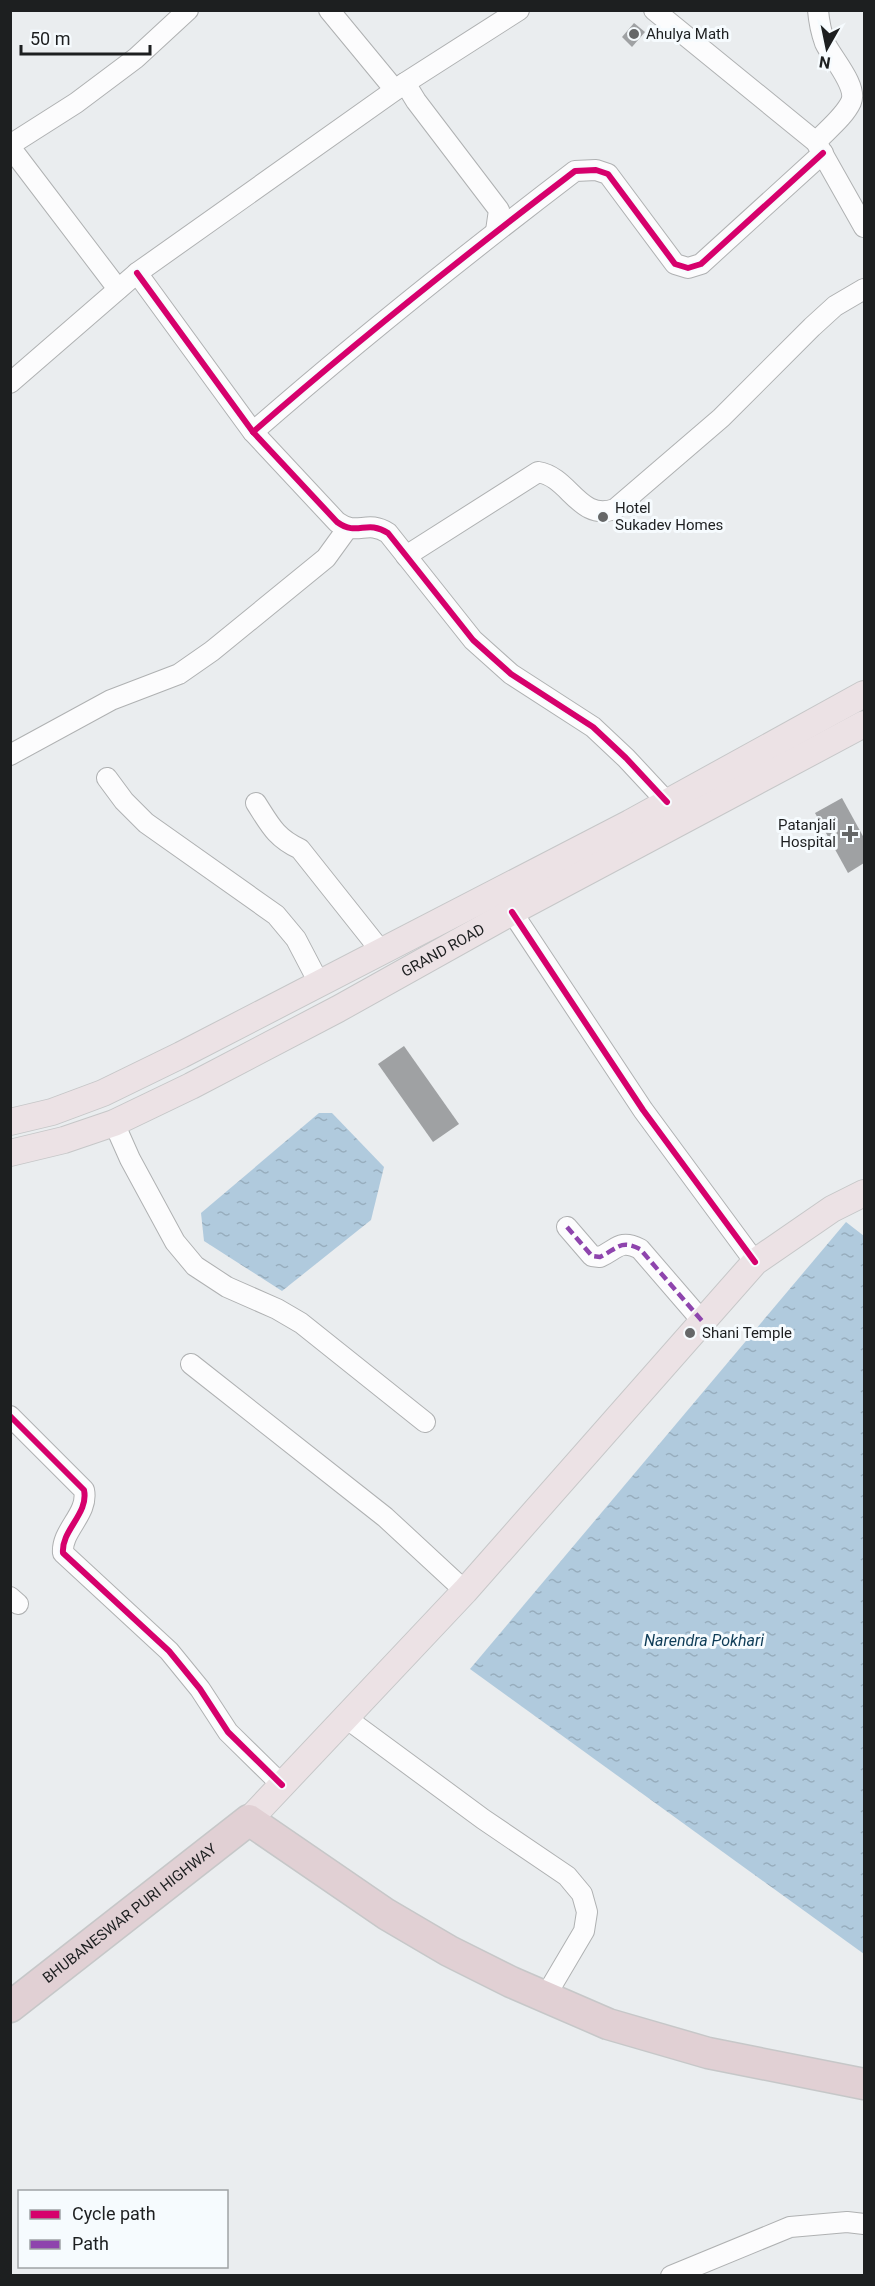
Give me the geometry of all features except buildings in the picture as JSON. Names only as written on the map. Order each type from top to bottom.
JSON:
[{"type":"highway","points":[[249,1820],[386,1914],[449,1952],[545,1997],[608,2024],[686,2047],[864,2084]]},
{"type":"highway","name":"BHUBANESWAR PURI HIGHWAY","points":[[10,2007],[249,1820]]},
{"type":"main road","name":"GRAND ROAD","points":[[10,1122],[52,1112],[103,1093],[667,802],[864,694]]},
{"type":"main road","name":"GRAND ROAD","points":[[10,1153],[64,1140],[114,1124],[192,1086],[864,724]]},
{"type":"main road","points":[[249,1820],[465,1591],[755,1262],[832,1209],[864,1193]]},
{"type":"street","points":[[118,290],[10,146],[76,103],[136,58],[188,10]]},
{"type":"street","points":[[328,10],[416,101],[499,210],[496,231]]},
{"type":"street","points":[[10,382],[137,273],[400,87],[519,10]]},
{"type":"street","points":[[654,10],[820,147],[864,227]]},
{"type":"street","points":[[253,432],[318,375],[496,231],[575,171],[596,170],[608,174],[675,264],[688,268],[701,264],[820,147],[852,100],[852,88],[825,42],[818,10]]},
{"type":"street","points":[[137,273],[253,432],[337,522],[347,529],[357,530],[369,526],[379,527],[388,533],[472,640],[511,674],[593,727],[667,802]]},
{"type":"street","points":[[406,556],[538,472],[547,473],[556,479],[595,512],[604,513],[615,509],[721,418],[835,306],[864,289]]},
{"type":"street","points":[[10,755],[111,700],[179,674],[212,651],[326,558],[347,529]]},
{"type":"street","points":[[107,778],[124,801],[146,822],[276,915],[296,939],[319,983]]},
{"type":"street","points":[[256,803],[275,834],[300,849],[381,951]]},
{"type":"street","points":[[512,912],[643,1110],[755,1262]]},
{"type":"street","points":[[114,1124],[175,1242],[195,1266],[227,1287],[301,1323],[425,1422]]},
{"type":"street","points":[[567,1227],[592,1256],[600,1257],[618,1246],[629,1244],[640,1249],[703,1322]]},
{"type":"street","points":[[192,1364],[385,1517],[465,1591]]},
{"type":"street","points":[[10,1416],[84,1490],[84,1504],[65,1541],[63,1553],[169,1651],[200,1689],[228,1732],[282,1785]]},
{"type":"street","points":[[346,1718],[483,1819],[567,1876],[582,1894],[587,1912],[584,1931],[545,1997]]},
{"type":"street","points":[[671,2276],[790,2227],[847,2222],[864,2224]]},
{"type":"water","points":[[319,1113],[332,1113],[384,1167],[371,1220],[282,1291],[204,1241],[201,1213]]},
{"type":"water","name":"Narendra Pokhari","points":[[846,1222],[864,1236],[864,1954],[470,1669]]},
{"type":"marked path","points":[[567,1227],[592,1256],[600,1257],[623,1245],[640,1249],[703,1322]]},
{"type":"cycle path","points":[[253,432],[412,299],[575,171],[596,170],[608,174],[675,264],[688,268],[701,264],[823,153]]},
{"type":"cycle path","points":[[137,273],[253,432],[337,522],[351,528],[374,527],[388,533],[473,640],[511,674],[593,727],[667,802]]},
{"type":"cycle path","points":[[512,912],[643,1110],[755,1262]]},
{"type":"cycle path","points":[[10,1416],[84,1490],[83,1507],[66,1537],[63,1553],[169,1651],[200,1689],[228,1732],[282,1785]]},
{"type":"place","name":"Ahulya Math","points":[[634,34]]},
{"type":"place","name":"Hotel Sukadev Homes","points":[[603,517]]},
{"type":"place","name":"Patanjali Hospital","points":[[850,834]]},
{"type":"place","name":"Shani Temple","points":[[690,1333]]}]
